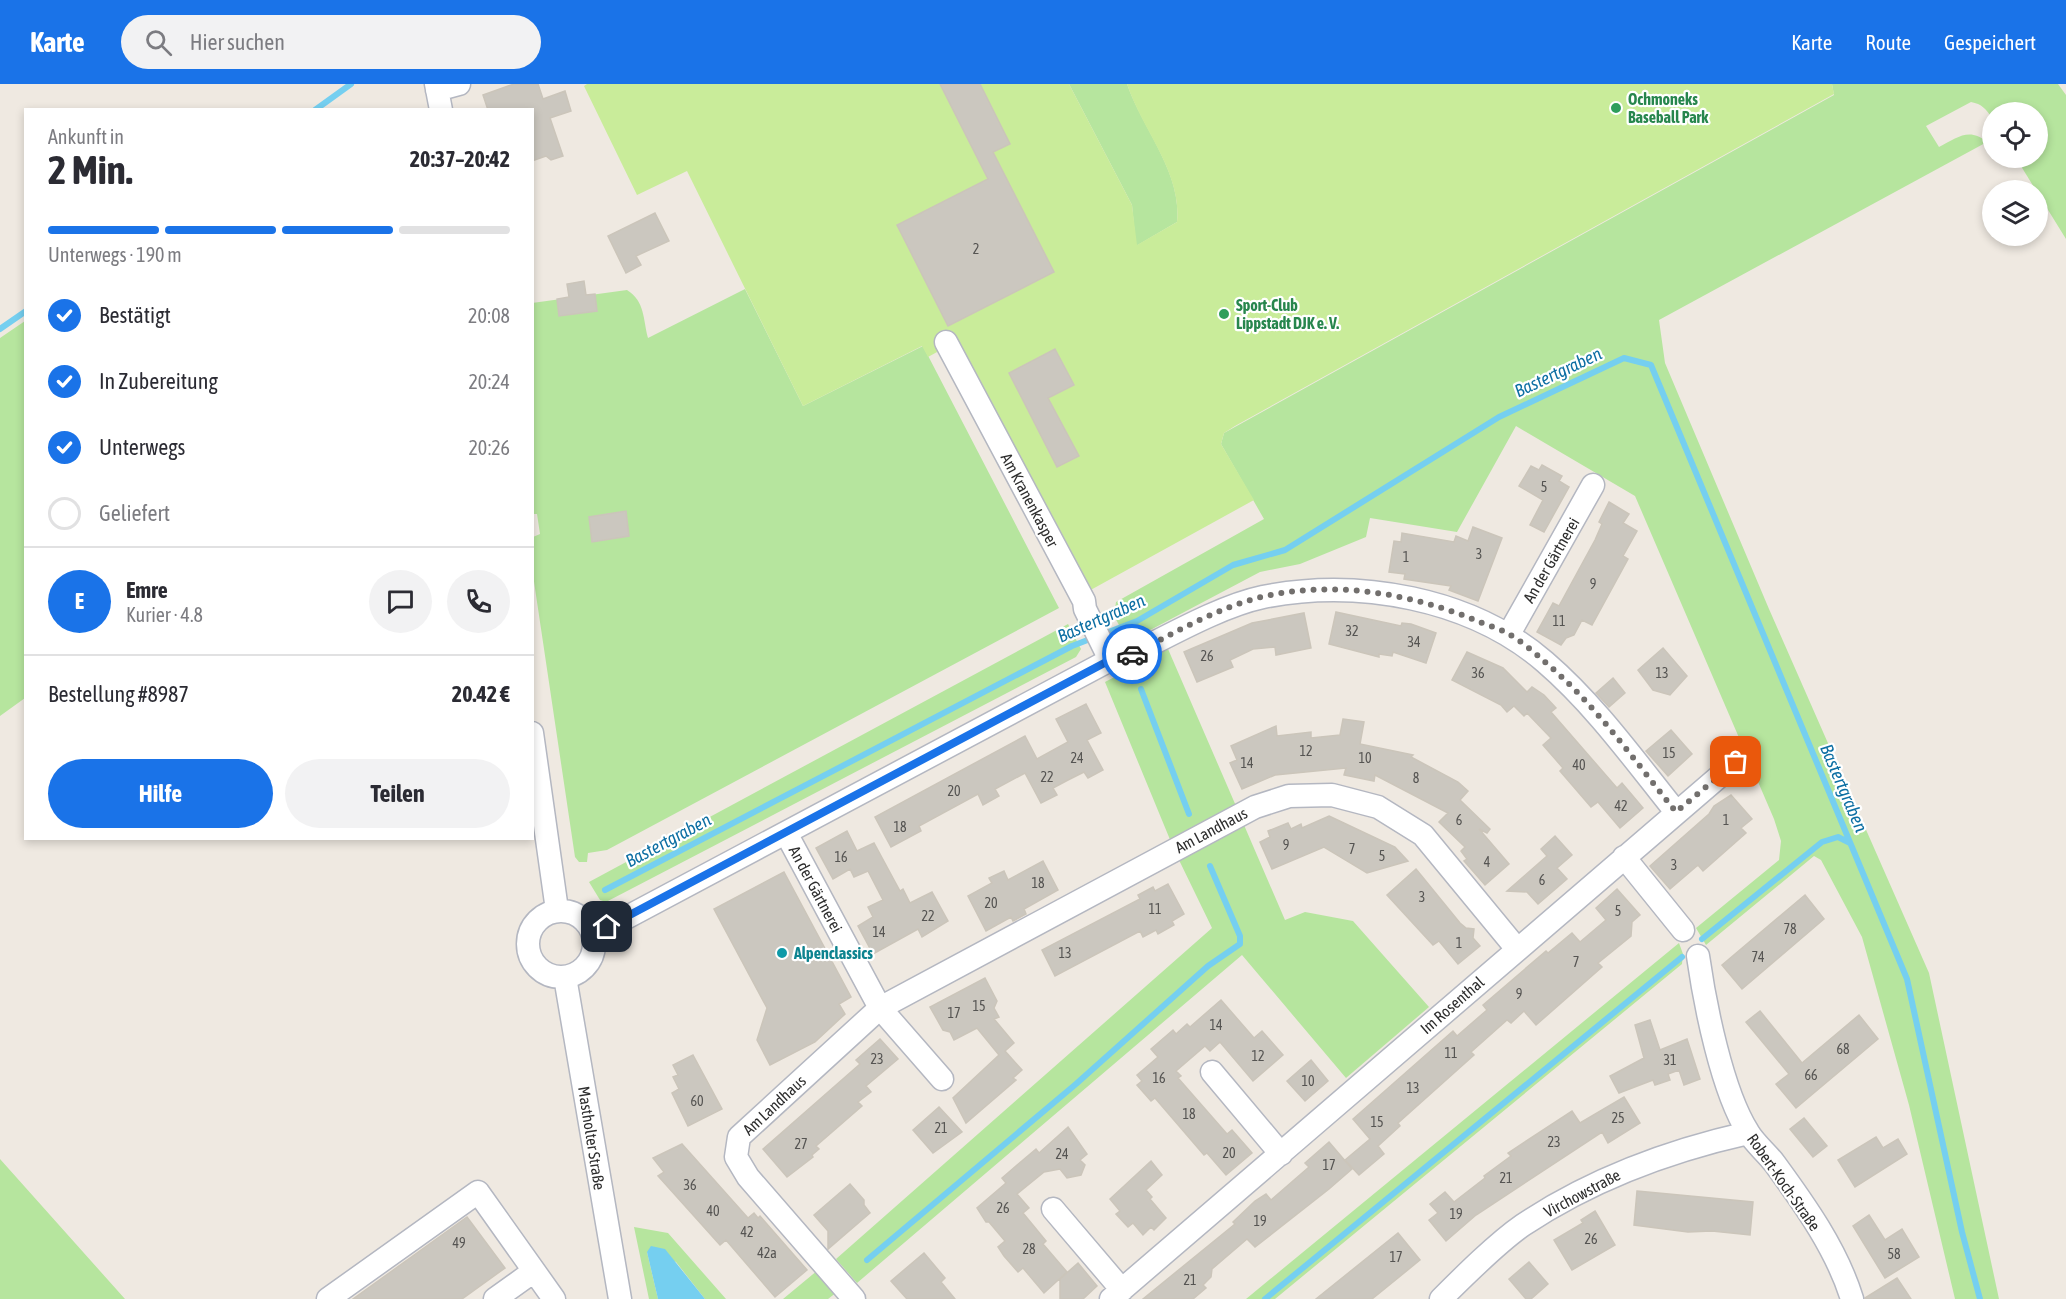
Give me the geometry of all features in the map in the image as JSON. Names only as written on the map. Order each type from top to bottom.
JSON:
[{"type":"street","name":"Am Kranenkasper","points":[[946,342],[1084,601],[1102,644]]},
{"type":"street","name":"An der Gärtnerei","points":[[1509,634],[1593,485]]},
{"type":"street","name":"An der Gärtnerei","points":[[593,933],[786,833],[1102,644],[1126,657],[1215,615],[1261,597],[1312,590],[1360,590],[1403,597],[1444,608],[1509,634],[1545,662],[1585,700],[1676,812]]},
{"type":"street","points":[[534,747],[558,910]]},
{"type":"street","name":"Im Rosenthal","points":[[1053,1209],[1116,1294],[1736,762]]},
{"type":"street","name":"Am Landhaus","points":[[854,1299],[748,1177],[736,1157],[739,1137],[880,1008],[1255,807],[1289,796],[1332,795],[1378,807],[1423,836],[1516,949]]},
{"type":"street","name":"An der Gärtnerei","points":[[786,833],[880,1008]]},
{"type":"street","points":[[1624,857],[1683,930]]},
{"type":"street","points":[[558,910],[579,915],[593,933],[595,943],[590,962],[575,974],[565,977],[545,973],[531,958],[528,948],[532,927],[548,913],[558,910]]},
{"type":"street","name":"Robert-Koch-Straße","points":[[1698,956],[1704,1002],[1732,1096],[1748,1133],[1773,1162],[1811,1216],[1847,1282],[1852,1299]]},
{"type":"street","name":"Mastholter Straße","points":[[565,977],[620,1299]]},
{"type":"street","points":[[880,1008],[942,1079]]},
{"type":"street","points":[[1212,1072],[1281,1154]]},
{"type":"street","name":"Virchowstraße","points":[[1441,1299],[1522,1226],[1578,1192],[1642,1162],[1748,1133]]},
{"type":"street","points":[[328,1299],[478,1192],[554,1299]]},
{"type":"street","points":[[495,1299],[534,1271]]},
{"type":"green space","name":"Sport-Club Lippstadt DJK e. V.","points":[[587,84],[1069,84],[1132,205],[1137,245],[1177,222],[1177,204],[1167,168],[1127,84],[1832,84],[1834,94],[1224,433],[1221,444],[1254,500],[1087,592],[957,341],[928,357],[922,346],[803,406],[687,171],[637,195],[584,86]]},
{"type":"green space","points":[[1069,84],[1127,84],[1168,168],[1177,204],[1177,222],[1136,246],[1132,205]]},
{"type":"green space","points":[[1832,84],[2058,84],[2066,95],[2066,239],[2048,210],[2048,180],[2030,180],[2022,168],[2048,168],[2048,102],[1982,102],[1982,106],[1971,102],[1926,126],[1939,147],[1969,135],[1982,139],[1982,145],[1659,320],[1665,363],[1769,609],[1929,973],[1999,1299],[1955,1299],[1909,1105],[1862,937],[1821,860],[1814,856],[1706,945],[1696,928],[1779,860],[1781,841],[1774,819],[1635,496],[1516,426],[1457,532],[1370,518],[1366,537],[1300,564],[1260,572],[1137,637],[1124,634],[1114,616],[1116,602],[1264,519],[1221,444],[1224,433],[1834,95]]},
{"type":"green space","points":[[745,289],[803,406],[923,346],[1059,608],[607,850],[588,853],[587,862],[579,862],[575,857],[534,582],[534,537],[540,534],[537,514],[534,514],[534,303],[627,290],[633,294],[640,305],[648,338]]},
{"type":"green space","points":[[24,322],[24,699],[0,716],[0,338]]},
{"type":"green space","points":[[1068,624],[1081,649],[1076,657],[606,902],[600,900],[589,882]]},
{"type":"green space","points":[[1168,649],[1236,806],[1171,842],[1105,682]]},
{"type":"green space","points":[[1244,825],[1285,920],[1305,912],[1353,921],[1429,1007],[1346,1078],[1242,955],[857,1283],[836,1259],[1212,928],[1179,860]]},
{"type":"green space","points":[[1679,943],[1683,954],[1682,964],[1275,1299],[1246,1299]]},
{"type":"green space","points":[[0,1159],[125,1299],[0,1299]]},
{"type":"green space","points":[[634,1227],[668,1233],[726,1299],[705,1299],[676,1262],[647,1252],[658,1299],[649,1299]]},
{"type":"green space","points":[[818,1270],[837,1292],[828,1299],[783,1299]]},
{"type":"water","points":[[651,1246],[665,1249],[705,1299],[658,1299],[647,1252]]},
{"type":"building","points":[[514,84],[538,84],[543,99],[565,91],[571,111],[550,118],[563,156],[551,160],[546,156],[534,160],[534,108],[487,108],[483,95]]},
{"type":"building","points":[[940,84],[980,84],[1010,144],[993,152],[1054,272],[948,326],[897,225],[988,179]]},
{"type":"building","points":[[655,213],[669,241],[636,256],[641,265],[626,273],[608,236]]},
{"type":"building","points":[[584,281],[586,295],[595,294],[597,311],[559,316],[557,299],[569,297],[567,284]]},
{"type":"building","points":[[1055,349],[1074,385],[1048,398],[1079,456],[1057,467],[1009,373]]},
{"type":"building","points":[[1542,465],[1562,476],[1559,481],[1569,487],[1544,532],[1530,525],[1543,500],[1519,486],[1531,466],[1539,470]]},
{"type":"building","points":[[1609,502],[1629,514],[1623,523],[1637,531],[1623,556],[1628,559],[1592,625],[1582,620],[1574,635],[1566,638],[1561,645],[1537,632],[1553,603],[1559,606],[1595,540],[1602,524],[1599,522]]},
{"type":"building","points":[[626,511],[629,536],[592,542],[589,517]]},
{"type":"building","points":[[1473,527],[1502,538],[1478,601],[1449,590],[1451,586],[1404,579],[1405,574],[1389,572],[1394,541],[1401,542],[1402,533],[1454,542],[1456,536],[1468,541]]},
{"type":"building","points":[[1336,612],[1401,626],[1402,623],[1411,624],[1436,633],[1426,663],[1393,652],[1392,656],[1379,654],[1379,657],[1329,644]]},
{"type":"building","points":[[1304,613],[1311,648],[1276,655],[1275,647],[1253,649],[1230,660],[1233,667],[1197,682],[1184,652],[1252,623]]},
{"type":"building","points":[[1663,648],[1687,676],[1670,695],[1653,690],[1638,670]]},
{"type":"building","points":[[1467,652],[1503,668],[1527,692],[1532,687],[1544,695],[1556,708],[1551,712],[1617,788],[1622,783],[1643,808],[1620,828],[1598,802],[1591,807],[1560,771],[1563,768],[1543,745],[1551,738],[1527,713],[1524,716],[1514,706],[1507,712],[1501,705],[1452,680]]},
{"type":"building","points":[[1613,678],[1625,693],[1609,707],[1596,693]]},
{"type":"building","points":[[1086,704],[1101,733],[1087,740],[1103,770],[1088,778],[1084,772],[1068,780],[1053,788],[1057,795],[1041,803],[1025,773],[995,789],[999,796],[983,805],[978,794],[919,826],[921,831],[891,847],[875,817],[1025,736],[1037,759],[1068,742],[1056,719]]},
{"type":"building","points":[[1343,719],[1364,722],[1360,744],[1413,755],[1411,757],[1458,782],[1468,791],[1460,800],[1490,829],[1487,833],[1479,829],[1509,864],[1485,885],[1464,861],[1467,859],[1461,851],[1465,847],[1439,822],[1448,813],[1375,775],[1374,781],[1344,775],[1346,768],[1275,775],[1242,789],[1230,763],[1237,760],[1231,746],[1276,726],[1277,736],[1311,732],[1311,738],[1340,735]]},
{"type":"building","points":[[1671,730],[1692,754],[1668,776],[1646,751]]},
{"type":"building","points":[[1731,795],[1752,819],[1741,828],[1746,833],[1703,871],[1698,865],[1670,889],[1650,866],[1709,814],[1714,806]]},
{"type":"building","points":[[1329,816],[1395,847],[1408,861],[1367,873],[1324,847],[1272,869],[1260,842],[1270,837],[1268,831],[1288,823],[1291,829],[1301,824],[1302,828]]},
{"type":"building","points":[[847,831],[857,851],[874,843],[900,891],[903,889],[910,903],[932,892],[948,921],[922,937],[918,929],[873,954],[858,926],[873,917],[868,907],[883,900],[868,871],[854,877],[850,869],[833,879],[816,848]]},
{"type":"building","points":[[1555,836],[1572,855],[1557,868],[1567,879],[1538,904],[1527,892],[1507,891],[1547,856],[1541,849]]},
{"type":"building","points":[[1043,861],[1058,890],[1024,909],[1026,914],[1013,921],[1011,917],[986,931],[968,896],[992,883],[989,878],[1004,871],[1008,880]]},
{"type":"building","points":[[1416,869],[1460,923],[1466,928],[1474,929],[1473,938],[1480,946],[1458,964],[1439,941],[1433,945],[1387,895]]},
{"type":"building","name":"Alpenclassics","points":[[784,872],[851,997],[839,1004],[845,1014],[815,1042],[770,1065],[757,1040],[767,1008],[714,909]]},
{"type":"building","points":[[1168,884],[1184,914],[1172,921],[1174,925],[1158,934],[1156,930],[1143,937],[1140,931],[1055,976],[1042,950],[1140,899],[1138,895],[1153,887],[1155,891]]},
{"type":"building","points":[[1617,889],[1640,915],[1632,922],[1631,936],[1598,963],[1602,967],[1536,1025],[1524,1011],[1511,1023],[1507,1020],[1471,1052],[1474,1055],[1398,1123],[1400,1126],[1378,1146],[1384,1154],[1359,1175],[1345,1160],[1370,1139],[1353,1119],[1453,1031],[1457,1036],[1487,1010],[1483,1005],[1546,951],[1548,953],[1572,933],[1580,942],[1606,920],[1596,908]]},
{"type":"building","points":[[1805,895],[1824,919],[1742,989],[1722,965]]},
{"type":"building","points":[[985,978],[997,1001],[994,1008],[999,1017],[994,1019],[1014,1043],[1005,1051],[1022,1070],[1013,1078],[1016,1080],[966,1123],[953,1098],[999,1055],[977,1028],[954,1040],[950,1032],[943,1030],[930,1007]]},
{"type":"building","points":[[1221,1000],[1254,1038],[1262,1031],[1283,1055],[1253,1081],[1220,1042],[1210,1051],[1205,1046],[1176,1071],[1181,1076],[1178,1078],[1227,1134],[1232,1130],[1252,1153],[1226,1175],[1207,1153],[1204,1155],[1155,1098],[1151,1101],[1137,1085],[1142,1081],[1137,1075],[1158,1057],[1151,1049],[1173,1030],[1176,1034],[1187,1024],[1190,1027]]},
{"type":"building","points":[[1760,1011],[1802,1063],[1859,1015],[1878,1039],[1796,1108],[1776,1084],[1789,1074],[1746,1022]]},
{"type":"building","points":[[1650,1020],[1660,1050],[1687,1039],[1700,1079],[1684,1085],[1679,1070],[1668,1074],[1670,1080],[1655,1085],[1653,1080],[1619,1093],[1610,1076],[1644,1058],[1635,1025]]},
{"type":"building","points":[[880,1039],[898,1059],[866,1086],[871,1092],[858,1102],[862,1106],[816,1146],[819,1149],[812,1155],[813,1157],[787,1177],[763,1149],[860,1064],[856,1060]]},
{"type":"building","points":[[693,1055],[722,1109],[688,1126],[672,1093],[679,1089],[673,1077],[678,1075],[673,1065]]},
{"type":"building","points":[[1311,1060],[1328,1081],[1305,1101],[1287,1081]]},
{"type":"building","points":[[1624,1097],[1640,1123],[1608,1143],[1602,1132],[1476,1215],[1446,1241],[1429,1220],[1438,1213],[1430,1204],[1445,1192],[1454,1202],[1511,1156],[1508,1153],[1572,1111],[1580,1123]]},
{"type":"building","points":[[939,1107],[962,1132],[933,1153],[913,1130]]},
{"type":"building","points":[[1804,1118],[1827,1146],[1813,1157],[1790,1129]]},
{"type":"building","points":[[1068,1127],[1087,1154],[1080,1160],[1085,1165],[1081,1175],[1067,1178],[1060,1169],[1044,1172],[1017,1194],[1029,1208],[1023,1213],[1046,1241],[1043,1244],[1067,1272],[1044,1293],[1023,1268],[1018,1272],[1004,1256],[998,1247],[1005,1241],[989,1222],[986,1222],[977,1208],[1006,1183],[1002,1178],[1036,1149],[1039,1153]]},
{"type":"building","points":[[1876,1137],[1883,1148],[1898,1139],[1907,1154],[1855,1187],[1838,1160]]},
{"type":"building","points":[[1329,1142],[1352,1169],[1329,1189],[1255,1247],[1247,1239],[1212,1269],[1211,1277],[1203,1285],[1206,1288],[1193,1299],[1143,1299],[1235,1224],[1233,1222],[1255,1201],[1266,1194],[1271,1200],[1309,1167],[1305,1163]]},
{"type":"building","points":[[682,1144],[748,1218],[754,1213],[758,1218],[760,1216],[807,1270],[775,1297],[726,1240],[720,1245],[658,1176],[664,1172],[653,1158]]},
{"type":"building","points":[[1151,1161],[1162,1175],[1146,1190],[1152,1197],[1150,1199],[1166,1218],[1154,1230],[1151,1227],[1143,1235],[1133,1223],[1128,1227],[1116,1214],[1120,1211],[1110,1199]]},
{"type":"building","points":[[850,1184],[864,1200],[864,1205],[870,1213],[828,1249],[828,1231],[814,1215]]},
{"type":"building","points":[[1637,1191],[1753,1202],[1750,1235],[1712,1231],[1688,1232],[1634,1225]]},
{"type":"building","points":[[1595,1211],[1615,1245],[1572,1270],[1554,1240],[1583,1223],[1581,1220]]},
{"type":"building","points":[[1869,1215],[1885,1240],[1902,1229],[1919,1257],[1885,1278],[1853,1226]]},
{"type":"building","points":[[467,1217],[505,1268],[462,1299],[353,1299]]},
{"type":"building","points":[[1398,1233],[1420,1260],[1372,1299],[1316,1299]]},
{"type":"building","points":[[924,1253],[945,1278],[941,1282],[955,1299],[907,1299],[891,1281]]},
{"type":"building","points":[[1529,1262],[1548,1284],[1531,1299],[1526,1299],[1509,1279]]},
{"type":"building","points":[[1078,1263],[1097,1286],[1083,1299],[1060,1299],[1060,1279]]},
{"type":"building","points":[[1897,1278],[1911,1299],[1865,1299],[1865,1298]]},
{"type":"waterway","points":[[318,108],[351,84]]},
{"type":"waterway","points":[[0,329],[24,312]]},
{"type":"waterway","name":"Bastertgraben","points":[[605,890],[1072,646],[1137,621],[1233,565],[1285,550],[1499,417],[1624,358],[1651,365],[1907,979],[1962,1232],[1980,1299]]},
{"type":"waterway","points":[[1141,689],[1189,814]]},
{"type":"waterway","points":[[1702,939],[1822,842],[1838,837],[1850,843]]},
{"type":"waterway","points":[[867,1260],[1076,1084],[1208,966],[1240,944],[1240,936],[1210,866]]},
{"type":"waterway","points":[[1265,1299],[1682,957]]},
{"type":"way so far","points":[[1132,654],[1215,615],[1261,597],[1312,590],[1360,590],[1403,597],[1444,608],[1509,634],[1545,662],[1585,700],[1676,812],[1736,762]]},
{"type":"place","name":"Ochmoneks Baseball Park","points":[[1616,108]]},
{"type":"place","name":"Sport-Club Lippstadt DJK e. V.","points":[[1224,314]]},
{"type":"place","name":"Alpenclassics","points":[[782,953]]},
{"type":"route","points":[[607,927],[1110,660],[1132,654]]}]
